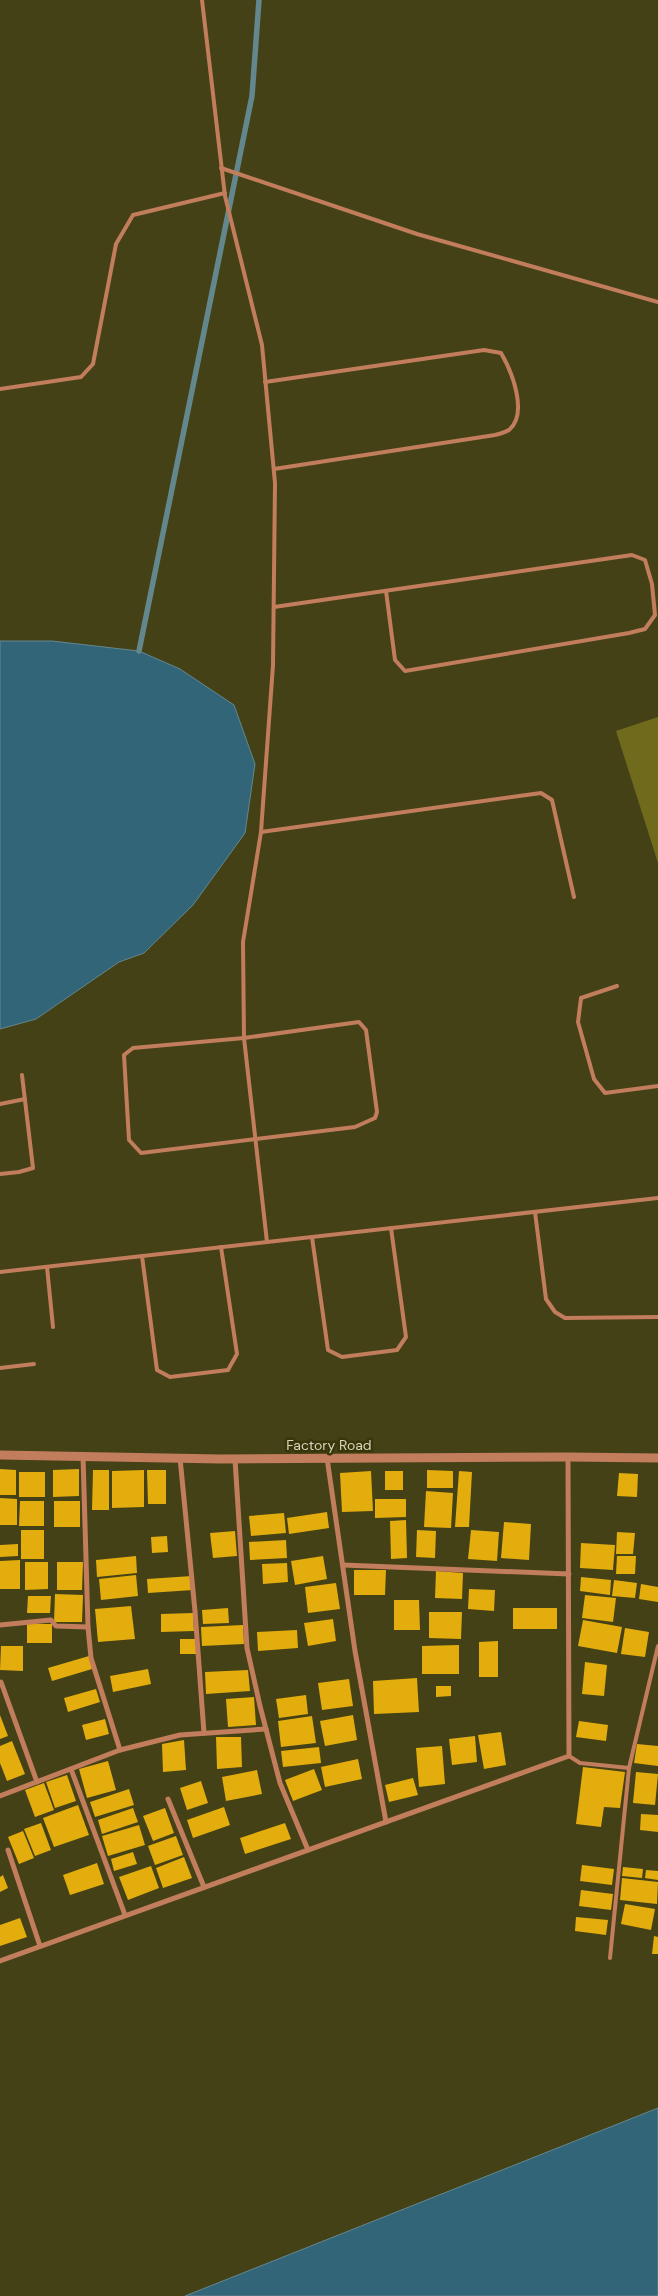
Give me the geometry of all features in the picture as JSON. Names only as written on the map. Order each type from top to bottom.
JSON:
[{"type":"street","name":"Factory Road","points":[[0,1455],[235,1459],[658,1458]]},
{"type":"street","points":[[83,1455],[88,1627],[91,1658],[120,1750]]},
{"type":"street","points":[[0,1961],[569,1756],[568,1457]]},
{"type":"street","points":[[180,1458],[195,1611],[204,1733]]},
{"type":"street","points":[[327,1458],[356,1651],[386,1822]]},
{"type":"street","points":[[235,1459],[247,1648],[280,1783],[308,1850]]},
{"type":"street","points":[[343,1565],[569,1574]]},
{"type":"street","points":[[0,1625],[51,1620],[56,1626],[88,1627]]},
{"type":"street","points":[[1,1682],[37,1782]]},
{"type":"street","points":[[0,1796],[120,1750],[180,1735],[266,1730]]},
{"type":"street","points":[[71,1769],[126,1915]]},
{"type":"street","points":[[168,1800],[204,1887]]},
{"type":"street","points":[[8,1850],[40,1946]]},
{"type":"lane","points":[[202,0],[226,199],[262,344],[274,469],[273,665],[261,832],[243,942],[244,1038],[267,1242]]},
{"type":"lane","points":[[222,168],[417,234],[658,302]]},
{"type":"lane","points":[[0,389],[81,377],[93,364],[116,244],[133,214],[225,193]]},
{"type":"lane","points":[[265,382],[484,350],[501,353],[508,366],[517,392],[517,416],[509,430],[495,435],[274,469]]},
{"type":"lane","points":[[274,607],[632,555],[645,560],[652,584],[655,615],[645,629],[629,634],[405,671],[395,660],[386,591]]},
{"type":"lane","points":[[261,832],[541,793],[552,800],[574,897]]},
{"type":"lane","points":[[617,986],[580,998],[578,1022],[594,1079],[605,1093],[658,1086]]},
{"type":"lane","points":[[359,1022],[366,1030],[377,1112],[374,1118],[355,1127],[256,1138],[140,1152],[129,1140],[124,1056],[134,1048],[244,1038],[359,1022]]},
{"type":"lane","points":[[0,1174],[33,1168],[22,1075]]},
{"type":"lane","points":[[0,1104],[25,1099]]},
{"type":"lane","points":[[0,1272],[658,1198]]},
{"type":"lane","points":[[535,1212],[546,1299],[555,1312],[565,1318],[658,1317]]},
{"type":"lane","points":[[312,1237],[328,1350],[342,1357],[397,1350],[406,1336],[390,1228]]},
{"type":"lane","points":[[142,1256],[157,1370],[170,1377],[228,1370],[237,1354],[221,1247]]},
{"type":"lane","points":[[47,1267],[53,1327]]},
{"type":"lane","points":[[0,1368],[34,1364]]},
{"type":"lane","points":[[610,1958],[629,1768],[658,1646]]},
{"type":"lane","points":[[569,1756],[580,1763],[629,1768]]},
{"type":"shaded area","points":[[658,717],[658,863],[616,731]]},
{"type":"water","points":[[0,641],[52,641],[139,651],[180,669],[234,705],[255,764],[245,833],[193,905],[144,953],[119,962],[36,1019],[0,1029]]},
{"type":"water","points":[[658,2108],[658,2296],[185,2296]]},
{"type":"building","points":[[0,1469],[16,1470],[16,1495],[0,1495]]},
{"type":"building","points":[[79,1469],[79,1496],[53,1497],[53,1470]]},
{"type":"building","points":[[93,1470],[109,1470],[109,1510],[92,1510]]},
{"type":"building","points":[[144,1470],[144,1507],[112,1508],[112,1471]]},
{"type":"building","points":[[147,1470],[166,1470],[166,1504],[148,1504]]},
{"type":"building","points":[[427,1470],[453,1471],[453,1488],[427,1488]]},
{"type":"building","points":[[371,1471],[373,1511],[342,1512],[340,1473]]},
{"type":"building","points":[[385,1471],[403,1471],[403,1490],[385,1490]]},
{"type":"building","points":[[459,1471],[472,1472],[469,1527],[455,1527]]},
{"type":"building","points":[[19,1472],[45,1472],[45,1497],[19,1497]]},
{"type":"building","points":[[619,1473],[638,1474],[637,1497],[617,1496]]},
{"type":"building","points":[[426,1491],[453,1493],[451,1528],[424,1527]]},
{"type":"building","points":[[0,1498],[17,1499],[17,1525],[0,1525]]},
{"type":"building","points":[[375,1499],[406,1499],[406,1517],[375,1518]]},
{"type":"building","points":[[20,1501],[44,1501],[44,1526],[19,1526]]},
{"type":"building","points":[[54,1501],[80,1501],[80,1527],[54,1527]]},
{"type":"building","points":[[327,1512],[329,1528],[289,1534],[287,1518]]},
{"type":"building","points":[[284,1513],[286,1533],[251,1536],[249,1516]]},
{"type":"building","points":[[406,1520],[407,1558],[391,1559],[390,1521]]},
{"type":"building","points":[[504,1522],[531,1524],[529,1560],[501,1558]]},
{"type":"building","points":[[21,1530],[44,1530],[44,1559],[21,1559]]},
{"type":"building","points":[[417,1530],[436,1531],[435,1558],[416,1557]]},
{"type":"building","points":[[471,1530],[499,1532],[497,1561],[468,1559]]},
{"type":"building","points":[[235,1531],[237,1556],[213,1558],[210,1533]]},
{"type":"building","points":[[617,1532],[635,1533],[633,1554],[616,1554]]},
{"type":"building","points":[[167,1536],[168,1552],[152,1553],[151,1537]]},
{"type":"building","points":[[286,1540],[287,1558],[250,1560],[249,1542]]},
{"type":"building","points":[[581,1543],[615,1545],[613,1570],[580,1568]]},
{"type":"building","points":[[18,1544],[18,1556],[0,1557],[0,1545]]},
{"type":"building","points":[[136,1556],[137,1573],[97,1577],[96,1560]]},
{"type":"building","points":[[323,1556],[327,1579],[295,1585],[291,1561]]},
{"type":"building","points":[[617,1556],[636,1556],[635,1574],[616,1574]]},
{"type":"building","points":[[20,1560],[20,1589],[0,1589],[0,1561]]},
{"type":"building","points":[[25,1562],[48,1562],[48,1589],[25,1590]]},
{"type":"building","points":[[57,1562],[83,1562],[82,1590],[57,1590]]},
{"type":"building","points":[[287,1563],[288,1582],[263,1584],[262,1564]]},
{"type":"building","points":[[354,1570],[386,1570],[385,1595],[354,1595]]},
{"type":"building","points":[[436,1571],[463,1573],[462,1599],[435,1598]]},
{"type":"building","points":[[136,1575],[138,1596],[101,1600],[99,1579]]},
{"type":"building","points":[[192,1576],[193,1590],[148,1593],[147,1579]]},
{"type":"building","points":[[581,1577],[611,1580],[610,1595],[580,1591]]},
{"type":"building","points":[[614,1580],[637,1583],[635,1598],[612,1596]]},
{"type":"building","points":[[336,1583],[340,1609],[308,1613],[305,1587]]},
{"type":"building","points":[[641,1584],[658,1587],[658,1602],[639,1599]]},
{"type":"building","points":[[469,1589],[495,1590],[494,1611],[468,1609]]},
{"type":"building","points":[[55,1594],[83,1595],[82,1622],[54,1622]]},
{"type":"building","points":[[585,1595],[616,1598],[613,1622],[582,1618]]},
{"type":"building","points":[[28,1596],[51,1596],[50,1613],[27,1613]]},
{"type":"building","points":[[394,1600],[419,1600],[420,1630],[394,1630]]},
{"type":"building","points":[[131,1606],[135,1639],[98,1642],[95,1609]]},
{"type":"building","points":[[228,1608],[229,1623],[203,1624],[202,1610]]},
{"type":"building","points":[[513,1608],[557,1608],[557,1629],[513,1629]]},
{"type":"building","points":[[429,1612],[462,1612],[461,1639],[429,1638]]},
{"type":"building","points":[[193,1613],[194,1631],[161,1632],[161,1614]]},
{"type":"building","points":[[333,1619],[336,1641],[308,1646],[304,1623]]},
{"type":"building","points":[[583,1620],[622,1627],[617,1653],[578,1646]]},
{"type":"building","points":[[27,1624],[52,1624],[52,1643],[27,1643]]},
{"type":"building","points":[[243,1625],[244,1644],[202,1646],[201,1627]]},
{"type":"building","points":[[625,1628],[649,1632],[645,1657],[621,1654]]},
{"type":"building","points":[[297,1630],[298,1648],[258,1651],[257,1632]]},
{"type":"building","points":[[180,1639],[197,1639],[197,1654],[180,1654]]},
{"type":"building","points":[[498,1641],[498,1677],[479,1677],[479,1642]]},
{"type":"building","points":[[459,1645],[459,1674],[422,1674],[422,1646]]},
{"type":"building","points":[[1,1646],[23,1646],[23,1671],[0,1670]]},
{"type":"building","points":[[89,1656],[92,1669],[52,1681],[48,1668]]},
{"type":"building","points":[[585,1662],[607,1665],[604,1696],[582,1694]]},
{"type":"building","points":[[148,1669],[151,1684],[113,1692],[110,1676]]},
{"type":"building","points":[[248,1670],[250,1691],[206,1694],[205,1672]]},
{"type":"building","points":[[417,1678],[419,1712],[374,1714],[373,1681]]},
{"type":"building","points":[[349,1679],[353,1706],[322,1710],[318,1683]]},
{"type":"building","points":[[436,1686],[451,1686],[451,1696],[436,1697]]},
{"type":"building","points":[[96,1689],[100,1702],[68,1712],[64,1698]]},
{"type":"building","points":[[306,1695],[308,1714],[279,1718],[276,1699]]},
{"type":"building","points":[[254,1697],[256,1725],[228,1727],[226,1699]]},
{"type":"building","points":[[0,1715],[8,1736],[0,1739]]},
{"type":"building","points":[[353,1715],[357,1740],[325,1746],[320,1721]]},
{"type":"building","points":[[312,1716],[316,1743],[281,1747],[278,1721]]},
{"type":"building","points":[[105,1719],[109,1734],[86,1740],[82,1725]]},
{"type":"building","points":[[579,1721],[608,1725],[606,1741],[576,1737]]},
{"type":"building","points":[[501,1732],[506,1765],[484,1769],[478,1735]]},
{"type":"building","points":[[475,1736],[477,1762],[452,1765],[449,1739]]},
{"type":"building","points":[[216,1737],[241,1737],[242,1767],[217,1769]]},
{"type":"building","points":[[184,1740],[186,1770],[163,1772],[162,1744]]},
{"type":"building","points":[[12,1741],[25,1774],[7,1781],[0,1763],[0,1746]]},
{"type":"building","points":[[637,1744],[658,1746],[658,1766],[634,1763]]},
{"type":"building","points":[[442,1746],[445,1784],[419,1787],[416,1748]]},
{"type":"building","points":[[319,1747],[321,1763],[283,1767],[281,1751]]},
{"type":"building","points":[[358,1759],[362,1779],[325,1787],[321,1767]]},
{"type":"building","points":[[108,1761],[116,1790],[87,1798],[79,1769]]},
{"type":"building","points":[[583,1767],[625,1772],[620,1808],[604,1807],[601,1827],[576,1824]]},
{"type":"building","points":[[314,1769],[322,1790],[293,1801],[285,1780]]},
{"type":"building","points":[[257,1770],[262,1794],[226,1801],[222,1777]]},
{"type":"building","points":[[636,1772],[658,1774],[655,1805],[633,1803]]},
{"type":"building","points":[[67,1775],[76,1801],[55,1808],[46,1782]]},
{"type":"building","points":[[413,1778],[418,1795],[389,1802],[385,1785]]},
{"type":"building","points":[[201,1781],[208,1803],[187,1810],[180,1788]]},
{"type":"building","points":[[44,1783],[54,1810],[35,1817],[25,1790]]},
{"type":"building","points":[[129,1789],[134,1805],[95,1817],[90,1802]]},
{"type":"building","points":[[78,1805],[89,1835],[54,1847],[43,1818]]},
{"type":"building","points":[[224,1807],[230,1825],[193,1838],[187,1820]]},
{"type":"building","points":[[133,1808],[138,1822],[102,1834],[98,1820]]},
{"type":"building","points":[[165,1808],[174,1833],[153,1841],[143,1816]]},
{"type":"building","points":[[641,1814],[658,1815],[658,1832],[640,1830]]},
{"type":"building","points":[[41,1823],[51,1850],[35,1856],[24,1829]]},
{"type":"building","points":[[285,1823],[291,1839],[245,1854],[240,1838]]},
{"type":"building","points":[[139,1825],[145,1845],[108,1856],[102,1836]]},
{"type":"building","points":[[23,1831],[34,1858],[19,1864],[8,1837]]},
{"type":"building","points":[[176,1836],[183,1855],[155,1865],[148,1846]]},
{"type":"building","points":[[133,1852],[137,1864],[114,1871],[111,1859]]},
{"type":"building","points":[[184,1857],[192,1878],[163,1888],[156,1868]]},
{"type":"building","points":[[97,1863],[104,1884],[70,1895],[63,1875]]},
{"type":"building","points":[[582,1865],[614,1869],[612,1885],[580,1881]]},
{"type":"building","points":[[151,1866],[159,1888],[128,1900],[119,1877]]},
{"type":"building","points":[[623,1867],[643,1869],[642,1878],[622,1876]]},
{"type":"building","points":[[646,1870],[658,1871],[658,1880],[645,1878]]},
{"type":"building","points":[[3,1875],[8,1888],[0,1892],[0,1877]]},
{"type":"building","points":[[622,1878],[658,1882],[657,1904],[620,1900]]},
{"type":"building","points":[[581,1890],[613,1894],[611,1910],[579,1906]]},
{"type":"building","points":[[625,1904],[655,1909],[651,1930],[621,1924]]},
{"type":"building","points":[[576,1917],[608,1920],[606,1935],[575,1931]]},
{"type":"building","points":[[20,1918],[27,1937],[0,1946],[0,1925]]},
{"type":"building","points":[[654,1936],[658,1937],[658,1954],[652,1954]]},
{"type":"waterway","points":[[139,651],[252,96],[259,0]]}]
